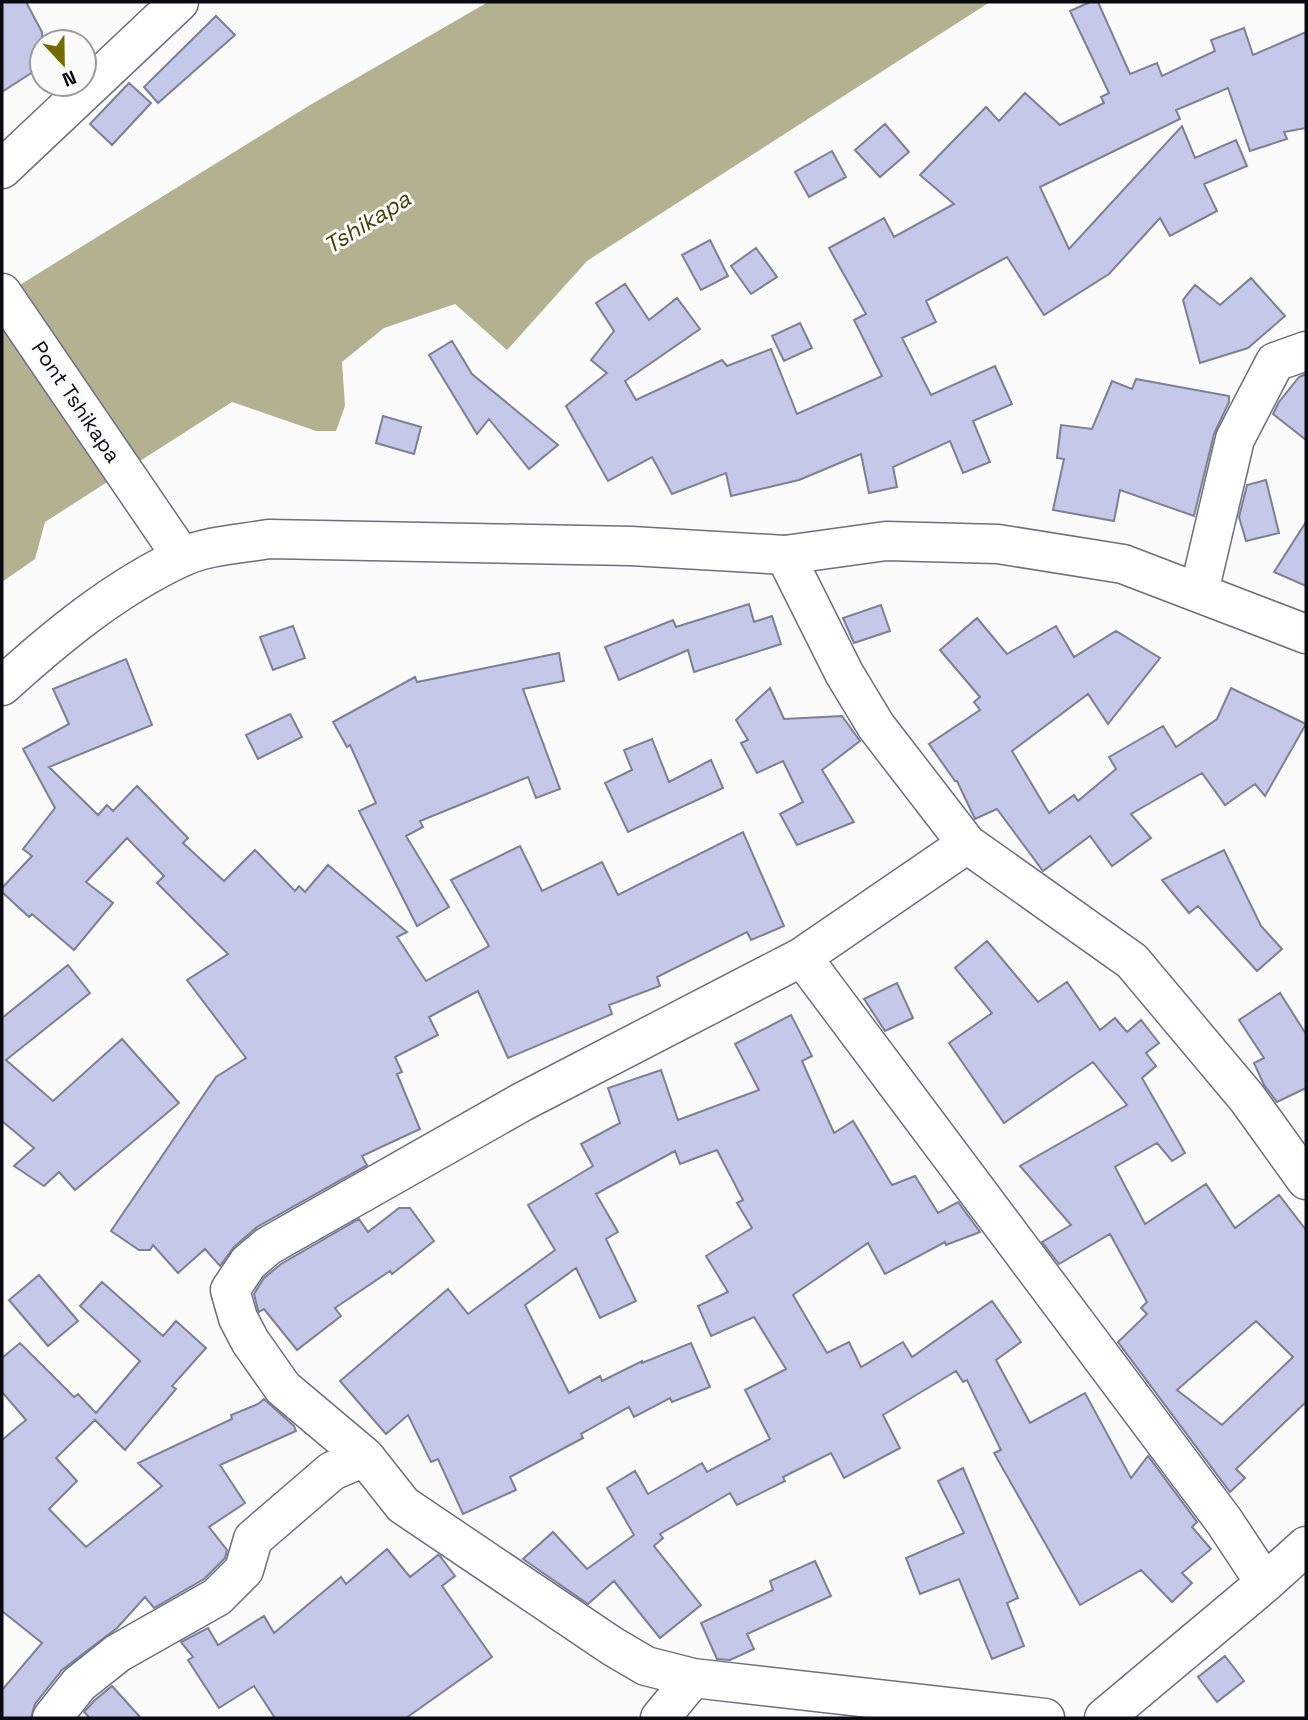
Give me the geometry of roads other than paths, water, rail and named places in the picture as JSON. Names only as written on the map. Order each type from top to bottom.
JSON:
[{"type":"main road","points":[[2,169],[179,2]]},
{"type":"main road","name":"Pont Tshikapa","points":[[2,293],[182,557]]},
{"type":"main road","points":[[1199,592],[1235,439],[1275,362],[1306,351]]},
{"type":"main road","points":[[2,686],[59,634],[128,588],[182,557],[225,546],[270,539],[631,546],[785,555],[886,541],[998,544],[1123,564],[1306,634]]},
{"type":"main road","points":[[785,555],[844,673],[876,726],[967,844],[1132,961],[1247,1098],[1306,1180]]},
{"type":"main road","points":[[967,844],[802,957],[522,1102],[268,1246],[248,1263],[230,1290],[238,1318],[250,1341],[283,1388],[365,1457],[403,1504],[612,1646],[646,1666],[693,1678],[1045,1718]]},
{"type":"main road","points":[[802,957],[1224,1521],[1265,1583]]},
{"type":"main road","points":[[52,1718],[79,1684],[118,1653],[217,1597],[244,1570],[253,1539],[332,1471],[365,1457]]},
{"type":"main road","points":[[1104,1718],[1306,1546]]},
{"type":"main road","points":[[660,1718],[693,1678]]},
{"type":"water","name":"Tshikapa","points":[[488,2],[990,2],[587,261],[507,350],[455,304],[384,328],[342,362],[345,406],[336,431],[316,431],[232,402],[45,522],[35,559],[2,582],[2,296],[310,105]]}]
